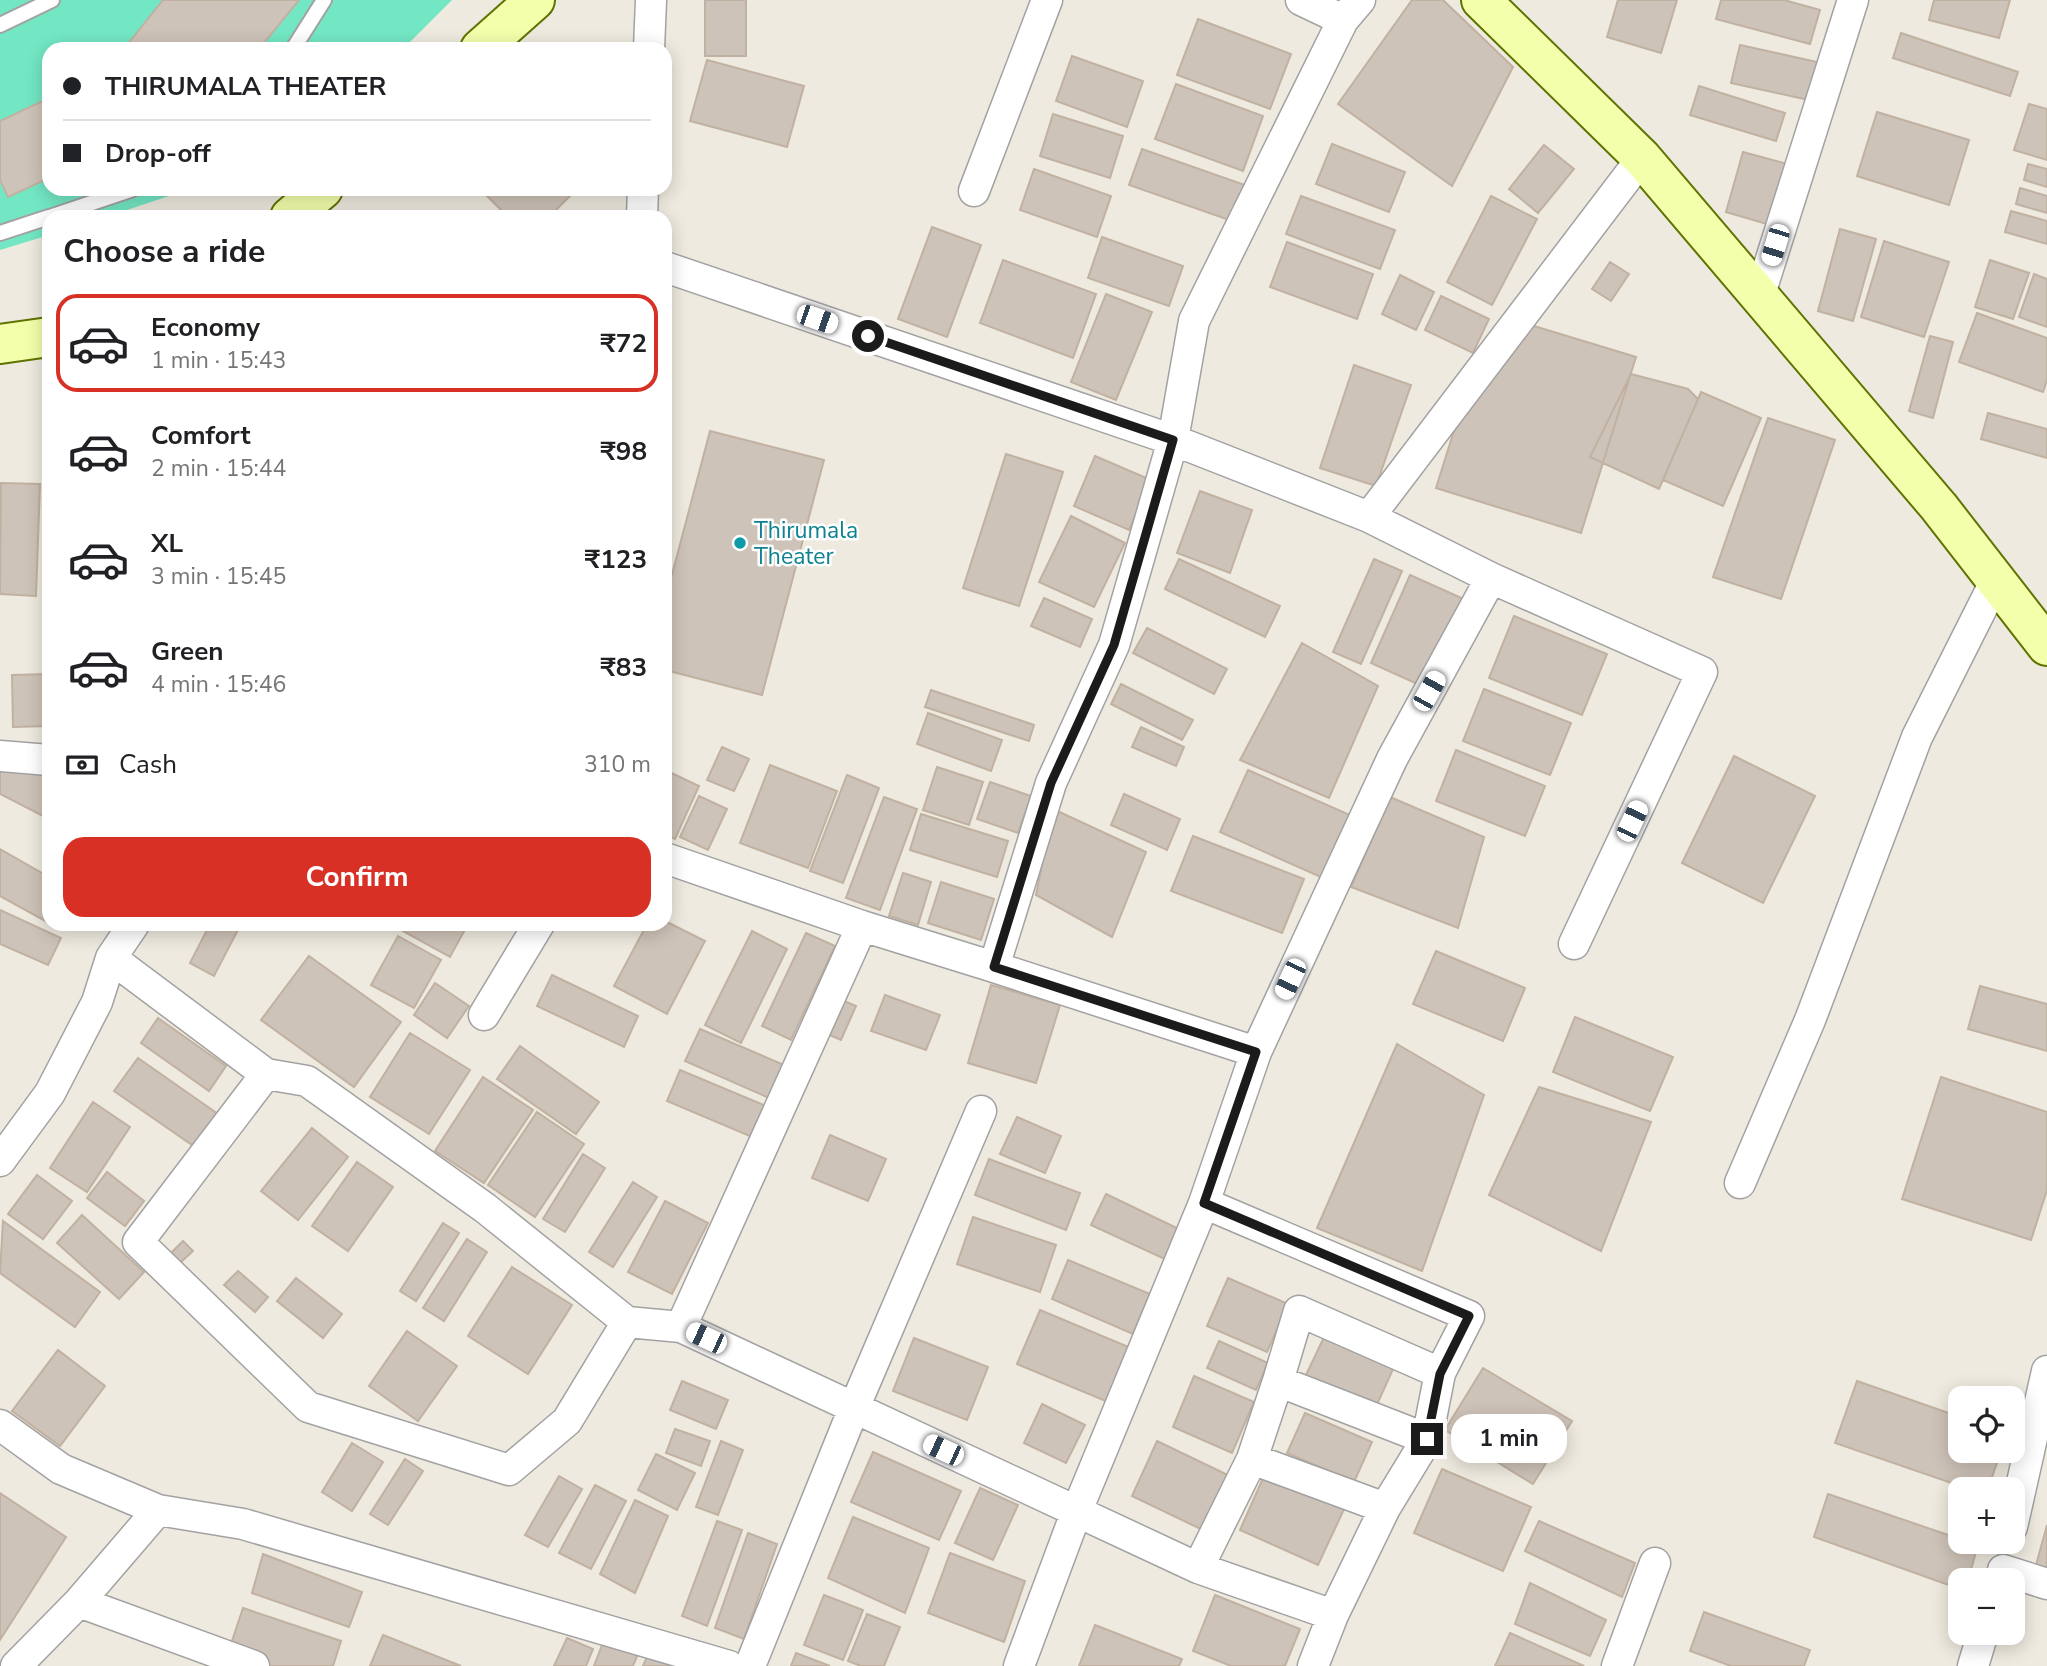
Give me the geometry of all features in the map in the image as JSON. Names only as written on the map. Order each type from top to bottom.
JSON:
[{"type":"street","points":[[488,42],[535,0]]},
{"type":"street","points":[[649,42],[651,0]]},
{"type":"street","points":[[974,191],[1046,0]]},
{"type":"street","points":[[994,967],[1051,783],[1114,645],[1173,440],[1195,321],[1351,10],[1301,0]]},
{"type":"street","points":[[1481,0],[1642,158],[1939,507],[2047,643]]},
{"type":"street","points":[[1760,294],[1853,0]]},
{"type":"street","points":[[1369,517],[1642,158]]},
{"type":"street","points":[[298,210],[315,196]]},
{"type":"street","points":[[672,269],[1173,440],[1369,517],[1491,578],[1702,672],[1574,944]]},
{"type":"street","points":[[0,344],[42,338]]},
{"type":"street","points":[[1019,1666],[1076,1513],[1204,1203],[1256,1052],[1392,759],[1491,578]]},
{"type":"street","points":[[1740,1183],[1810,1020],[1917,737],[1996,580]]},
{"type":"street","points":[[0,756],[42,759]]},
{"type":"street","points":[[672,860],[862,926],[1256,1052]]},
{"type":"street","points":[[681,1327],[862,926]]},
{"type":"street","points":[[0,1161],[50,1093],[97,1002],[111,958],[129,931]]},
{"type":"street","points":[[484,1015],[535,931]]},
{"type":"street","points":[[111,958],[266,1074],[307,1080],[485,1208],[627,1322],[681,1327],[1198,1568],[1333,1615]]},
{"type":"street","points":[[266,1074],[138,1242],[308,1407],[509,1470],[567,1421],[627,1322]]},
{"type":"street","points":[[750,1666],[854,1408],[981,1111]]},
{"type":"street","points":[[1204,1203],[1469,1316],[1440,1374],[1427,1439],[1385,1508],[1333,1615],[1313,1666]]},
{"type":"street","points":[[1198,1568],[1252,1459],[1299,1311],[1440,1374]]},
{"type":"street","points":[[2023,1477],[2047,1371]]},
{"type":"street","points":[[1278,1381],[1427,1439]]},
{"type":"street","points":[[0,1425],[61,1469],[158,1510],[243,1524],[729,1666]]},
{"type":"street","points":[[1252,1459],[1385,1508]]},
{"type":"street","points":[[16,1666],[79,1602],[158,1510]]},
{"type":"street","points":[[1617,1666],[1656,1563]]},
{"type":"street","points":[[2004,1564],[2047,1584]]},
{"type":"street","points":[[79,1602],[254,1666]]},
{"type":"street","points":[[1973,1666],[1979,1645]]},
{"type":"lane","points":[[0,25],[52,0]]},
{"type":"lane","points":[[297,42],[324,0]]},
{"type":"lane","points":[[70,210],[112,196]]},
{"type":"lane","points":[[0,233],[42,219]]},
{"type":"green space","points":[[0,0],[452,0],[410,42],[42,42],[42,196],[169,196],[127,210],[42,210],[42,237],[0,250]]},
{"type":"building","points":[[163,0],[299,0],[265,42],[130,42]]},
{"type":"building","points":[[705,0],[746,0],[746,56],[705,56]]},
{"type":"building","points":[[1412,0],[1443,0],[1513,67],[1452,186],[1338,104]]},
{"type":"building","points":[[1618,0],[1677,0],[1661,53],[1607,37]]},
{"type":"building","points":[[1721,0],[1784,0],[1820,10],[1810,44],[1716,19]]},
{"type":"building","points":[[1934,0],[2010,0],[1999,38],[1929,20]]},
{"type":"building","points":[[1198,19],[1291,54],[1270,109],[1177,75]]},
{"type":"building","points":[[1901,33],[2018,72],[2010,96],[1893,58]]},
{"type":"building","points":[[1740,45],[1817,62],[1809,100],[1731,83]]},
{"type":"building","points":[[1072,56],[1143,81],[1127,127],[1056,101]]},
{"type":"building","points":[[707,60],[804,86],[787,147],[690,121]]},
{"type":"building","points":[[1176,84],[1263,116],[1243,171],[1155,139]]},
{"type":"building","points":[[1699,86],[1785,113],[1776,141],[1690,115]]},
{"type":"building","points":[[42,101],[42,181],[8,197],[0,180],[0,121]]},
{"type":"building","points":[[2029,104],[2047,109],[2047,160],[2014,150]]},
{"type":"building","points":[[1877,112],[1969,140],[1949,205],[1857,176]]},
{"type":"building","points":[[1053,114],[1123,136],[1110,178],[1040,156]]},
{"type":"building","points":[[1332,144],[1405,172],[1389,212],[1316,184]]},
{"type":"building","points":[[1544,145],[1574,169],[1538,213],[1509,189]]},
{"type":"building","points":[[1142,149],[1245,185],[1232,221],[1129,185]]},
{"type":"building","points":[[1743,152],[1795,166],[1777,227],[1726,212]]},
{"type":"building","points":[[2028,164],[2047,169],[2047,187],[2024,180]]},
{"type":"building","points":[[1034,169],[1111,196],[1097,237],[1020,210]]},
{"type":"building","points":[[2020,188],[2047,196],[2047,213],[2016,204]]},
{"type":"building","points":[[487,196],[570,196],[556,210],[501,210]]},
{"type":"building","points":[[1301,196],[1395,230],[1380,269],[1286,234]]},
{"type":"building","points":[[1491,196],[1537,219],[1492,305],[1447,282]]},
{"type":"building","points":[[2011,211],[2047,221],[2047,244],[2005,232]]},
{"type":"building","points":[[932,227],[981,245],[947,337],[898,319]]},
{"type":"building","points":[[1840,229],[1876,239],[1853,321],[1818,311]]},
{"type":"building","points":[[1102,237],[1183,266],[1169,306],[1088,278]]},
{"type":"building","points":[[1884,241],[1949,262],[1924,337],[1861,317]]},
{"type":"building","points":[[1287,242],[1373,274],[1357,319],[1270,287]]},
{"type":"building","points":[[1003,260],[1096,294],[1073,358],[980,323]]},
{"type":"building","points":[[1990,260],[2029,273],[2013,319],[1975,307]]},
{"type":"building","points":[[1610,262],[1629,274],[1611,301],[1592,289]]},
{"type":"building","points":[[2034,274],[2047,279],[2047,327],[2019,317]]},
{"type":"building","points":[[1400,275],[1434,292],[1416,330],[1382,314]]},
{"type":"building","points":[[1106,294],[1152,312],[1116,400],[1071,382]]},
{"type":"building","points":[[1441,296],[1489,319],[1473,353],[1425,330]]},
{"type":"building","points":[[1977,313],[2047,338],[2047,380],[2043,392],[1959,362]]},
{"type":"building","points":[[1534,326],[1636,357],[1581,533],[1436,488],[1467,389]]},
{"type":"building","points":[[1930,336],[1953,342],[1933,418],[1909,411]]},
{"type":"building","points":[[1354,365],[1411,385],[1376,486],[1320,468]]},
{"type":"building","points":[[1631,374],[1688,389],[1698,399],[1659,489],[1590,457]]},
{"type":"building","points":[[1701,392],[1761,418],[1723,506],[1663,480]]},
{"type":"building","points":[[1988,413],[2047,429],[2047,458],[1981,439]]},
{"type":"building","points":[[1768,418],[1835,440],[1781,599],[1713,577]]},
{"type":"building","points":[[710,431],[824,460],[762,695],[672,672],[672,575]]},
{"type":"building","points":[[1006,454],[1063,472],[1019,606],[963,588]]},
{"type":"building","points":[[1095,456],[1151,480],[1129,530],[1074,506]]},
{"type":"building","points":[[1,483],[40,484],[36,596],[0,594]]},
{"type":"building","points":[[1200,491],[1252,510],[1230,573],[1177,553]]},
{"type":"building","points":[[1071,516],[1125,543],[1094,607],[1039,582]]},
{"type":"building","points":[[1179,559],[1280,606],[1265,637],[1165,589]]},
{"type":"building","points":[[1374,559],[1402,571],[1361,664],[1333,652]]},
{"type":"building","points":[[1410,575],[1466,600],[1426,688],[1371,663]]},
{"type":"building","points":[[1044,598],[1092,619],[1080,647],[1031,626]]},
{"type":"building","points":[[1514,616],[1607,654],[1582,715],[1489,678]]},
{"type":"building","points":[[1147,628],[1227,669],[1214,694],[1133,653]]},
{"type":"building","points":[[1302,643],[1378,686],[1329,798],[1240,760]]},
{"type":"building","points":[[42,674],[42,726],[13,727],[12,675]]},
{"type":"building","points":[[1121,684],[1193,720],[1182,740],[1111,704]]},
{"type":"building","points":[[1484,689],[1571,723],[1550,775],[1463,741]]},
{"type":"building","points":[[931,690],[1034,725],[1029,741],[925,707]]},
{"type":"building","points":[[928,713],[1002,740],[991,771],[917,744]]},
{"type":"building","points":[[1141,727],[1184,747],[1176,766],[1132,747]]},
{"type":"building","points":[[722,747],[749,759],[734,791],[707,780]]},
{"type":"building","points":[[1456,750],[1545,786],[1525,836],[1436,801]]},
{"type":"building","points":[[1734,756],[1815,796],[1763,903],[1682,863]]},
{"type":"building","points":[[770,765],[837,791],[808,868],[740,843]]},
{"type":"building","points":[[937,767],[983,782],[969,825],[923,810]]},
{"type":"building","points":[[0,769],[42,770],[42,815],[0,794]]},
{"type":"building","points":[[1248,770],[1352,816],[1325,879],[1220,832]]},
{"type":"building","points":[[672,773],[699,786],[675,839],[672,838]]},
{"type":"building","points":[[847,775],[879,788],[843,883],[810,871]]},
{"type":"building","points":[[990,782],[1031,796],[1018,833],[977,819]]},
{"type":"building","points":[[1124,794],[1180,819],[1167,850],[1111,825]]},
{"type":"building","points":[[699,796],[727,809],[708,850],[680,837]]},
{"type":"building","points":[[884,797],[917,809],[880,910],[846,898]]},
{"type":"building","points":[[1390,797],[1484,837],[1458,928],[1351,887]]},
{"type":"building","points":[[1053,809],[1146,852],[1112,937],[1036,895]]},
{"type":"building","points":[[921,814],[1008,841],[997,877],[910,850]]},
{"type":"building","points":[[1193,836],[1304,879],[1282,933],[1171,891]]},
{"type":"building","points":[[0,849],[42,873],[42,919],[0,896]]},
{"type":"building","points":[[903,873],[931,882],[918,925],[889,916]]},
{"type":"building","points":[[941,882],[994,899],[981,940],[928,923]]},
{"type":"building","points":[[0,910],[61,938],[48,965],[0,944]]},
{"type":"building","points":[[672,924],[705,941],[667,1014],[614,986],[643,931],[672,931]]},
{"type":"building","points":[[206,931],[237,931],[214,976],[190,963]]},
{"type":"building","points":[[403,931],[464,931],[450,957]]},
{"type":"building","points":[[752,931],[787,949],[741,1043],[705,1025]]},
{"type":"building","points":[[806,933],[835,946],[791,1040],[762,1026]]},
{"type":"building","points":[[398,936],[441,960],[414,1008],[371,985]]},
{"type":"building","points":[[1436,951],[1525,988],[1503,1041],[1413,1004]]},
{"type":"building","points":[[309,956],[401,1022],[354,1087],[261,1020]]},
{"type":"building","points":[[552,975],[638,1016],[624,1047],[537,1006]]},
{"type":"building","points":[[435,983],[469,1006],[447,1038],[414,1015]]},
{"type":"building","points":[[991,985],[1060,1005],[1036,1083],[968,1063]]},
{"type":"building","points":[[1980,986],[2047,1004],[2047,1051],[1968,1029]]},
{"type":"building","points":[[885,995],[940,1015],[926,1050],[871,1031]]},
{"type":"building","points":[[835,997],[856,1006],[841,1040],[820,1031]]},
{"type":"building","points":[[1575,1017],[1673,1057],[1650,1111],[1553,1072]]},
{"type":"building","points":[[158,1018],[226,1066],[209,1091],[141,1043]]},
{"type":"building","points":[[700,1029],[791,1068],[776,1101],[685,1061]]},
{"type":"building","points":[[410,1033],[470,1070],[429,1134],[370,1097]]},
{"type":"building","points":[[1397,1044],[1484,1095],[1422,1271],[1317,1228]]},
{"type":"building","points":[[520,1046],[599,1102],[576,1134],[497,1079]]},
{"type":"building","points":[[138,1058],[218,1114],[195,1147],[114,1091]]},
{"type":"building","points":[[680,1070],[766,1106],[752,1137],[667,1101]]},
{"type":"building","points":[[483,1077],[533,1110],[484,1183],[435,1151]]},
{"type":"building","points":[[1941,1077],[2047,1112],[2047,1190],[2031,1240],[1902,1199]]},
{"type":"building","points":[[1539,1087],[1651,1122],[1601,1251],[1489,1195]]},
{"type":"building","points":[[93,1102],[130,1127],[87,1192],[50,1168]]},
{"type":"building","points":[[537,1112],[584,1144],[535,1217],[488,1185]]},
{"type":"building","points":[[1017,1117],[1061,1136],[1045,1173],[1000,1154]]},
{"type":"building","points":[[312,1128],[348,1157],[298,1220],[261,1191]]},
{"type":"building","points":[[830,1135],[886,1159],[868,1201],[812,1178]]},
{"type":"building","points":[[583,1154],[605,1168],[565,1232],[543,1219]]},
{"type":"building","points":[[989,1159],[1080,1193],[1066,1230],[975,1195]]},
{"type":"building","points":[[357,1162],[393,1187],[348,1251],[312,1226]]},
{"type":"building","points":[[107,1172],[144,1201],[125,1226],[87,1198]]},
{"type":"building","points":[[37,1175],[72,1201],[43,1239],[8,1214]]},
{"type":"building","points":[[633,1182],[657,1197],[613,1267],[589,1252]]},
{"type":"building","points":[[1106,1194],[1183,1231],[1169,1261],[1091,1225]]},
{"type":"building","points":[[665,1201],[708,1223],[672,1294],[628,1272]]},
{"type":"building","points":[[82,1215],[144,1272],[119,1299],[57,1243]]},
{"type":"building","points":[[973,1217],[1056,1245],[1040,1292],[957,1264]]},
{"type":"building","points":[[3,1221],[100,1292],[75,1327],[0,1273]]},
{"type":"building","points":[[443,1223],[459,1233],[416,1301],[400,1291]]},
{"type":"building","points":[[467,1239],[487,1252],[444,1321],[423,1308]]},
{"type":"building","points":[[183,1241],[193,1251],[179,1264],[169,1255]]},
{"type":"building","points":[[1068,1260],[1150,1294],[1133,1334],[1052,1299]]},
{"type":"building","points":[[512,1267],[572,1305],[528,1374],[468,1336]]},
{"type":"building","points":[[238,1271],[268,1297],[255,1312],[224,1285]]},
{"type":"building","points":[[296,1278],[342,1314],[323,1338],[277,1301]]},
{"type":"building","points":[[1228,1278],[1288,1304],[1267,1352],[1207,1326]]},
{"type":"building","points":[[1040,1310],[1131,1348],[1108,1402],[1017,1364]]},
{"type":"building","points":[[407,1331],[457,1366],[418,1421],[369,1386]]},
{"type":"building","points":[[1325,1335],[1394,1367],[1375,1409],[1305,1377]]},
{"type":"building","points":[[914,1338],[988,1367],[967,1420],[893,1391]]},
{"type":"building","points":[[1219,1341],[1268,1363],[1256,1390],[1207,1368]]},
{"type":"building","points":[[58,1350],[105,1386],[60,1446],[12,1411]]},
{"type":"building","points":[[1483,1368],[1572,1421],[1533,1484],[1445,1430]]},
{"type":"building","points":[[1194,1376],[1254,1402],[1232,1453],[1173,1427]]},
{"type":"building","points":[[682,1381],[728,1400],[716,1429],[670,1410]]},
{"type":"building","points":[[1857,1381],[1948,1413],[1948,1463],[1997,1463],[1992,1477],[1948,1477],[1948,1482],[1835,1443]]},
{"type":"building","points":[[1042,1404],[1085,1425],[1066,1463],[1024,1443]]},
{"type":"building","points":[[1305,1413],[1372,1442],[1354,1482],[1287,1453]]},
{"type":"building","points":[[675,1429],[710,1441],[701,1466],[666,1453]]},
{"type":"building","points":[[721,1441],[743,1450],[718,1515],[696,1507]]},
{"type":"building","points":[[1157,1441],[1234,1478],[1209,1533],[1132,1496]]},
{"type":"building","points":[[352,1443],[383,1462],[352,1511],[322,1492]]},
{"type":"building","points":[[873,1452],[961,1491],[939,1540],[851,1502]]},
{"type":"building","points":[[656,1454],[695,1473],[677,1510],[638,1490]]},
{"type":"building","points":[[405,1459],[423,1471],[388,1525],[370,1514]]},
{"type":"building","points":[[1267,1469],[1346,1505],[1318,1565],[1240,1530]]},
{"type":"building","points":[[1442,1469],[1531,1507],[1503,1571],[1414,1533]]},
{"type":"building","points":[[559,1476],[582,1489],[548,1547],[525,1535]]},
{"type":"building","points":[[595,1485],[626,1501],[591,1569],[559,1553]]},
{"type":"building","points":[[980,1488],[1018,1505],[993,1560],[955,1543]]},
{"type":"building","points":[[0,1493],[66,1537],[0,1640]]},
{"type":"building","points":[[1828,1494],[1948,1535],[1948,1554],[1975,1554],[1971,1568],[1948,1568],[1948,1585],[1814,1537]]},
{"type":"building","points":[[635,1500],[668,1516],[635,1593],[600,1574]]},
{"type":"building","points":[[853,1517],[929,1548],[905,1613],[828,1578]]},
{"type":"building","points":[[717,1521],[742,1530],[707,1626],[682,1616]]},
{"type":"building","points":[[1539,1521],[1635,1563],[1622,1597],[1525,1551]]},
{"type":"building","points":[[2047,1525],[2047,1568],[2036,1565]]},
{"type":"building","points":[[748,1533],[777,1544],[744,1639],[715,1628]]},
{"type":"building","points":[[950,1553],[1025,1581],[1004,1642],[928,1613]]},
{"type":"building","points":[[263,1554],[362,1592],[349,1627],[252,1593]]},
{"type":"building","points":[[1530,1583],[1606,1620],[1590,1656],[1515,1624]]},
{"type":"building","points":[[824,1595],[863,1610],[843,1660],[804,1645]]},
{"type":"building","points":[[1215,1595],[1300,1629],[1285,1666],[1231,1666],[1193,1651]]},
{"type":"building","points":[[243,1608],[341,1641],[333,1666],[256,1666],[227,1656]]},
{"type":"building","points":[[1704,1612],[1810,1650],[1804,1666],[1731,1666],[1690,1651]]},
{"type":"building","points":[[867,1614],[900,1627],[884,1666],[861,1666],[848,1661]]},
{"type":"building","points":[[1095,1625],[1182,1659],[1179,1666],[1079,1666]]},
{"type":"building","points":[[1510,1633],[1584,1666],[1495,1666]]},
{"type":"building","points":[[383,1635],[461,1666],[370,1666]]},
{"type":"building","points":[[567,1638],[593,1649],[586,1666],[554,1666]]},
{"type":"building","points":[[604,1640],[638,1654],[633,1666],[594,1666]]},
{"type":"building","points":[[651,1647],[691,1666],[643,1666]]},
{"type":"building","points":[[796,1653],[830,1666],[791,1666]]},
{"type":"place","name":"Thirumala Theater","points":[[740,543]]},
{"type":"route","points":[[868,336],[1173,440],[1114,645],[1051,783],[994,967],[1256,1052],[1204,1203],[1469,1316],[1440,1374],[1427,1439]]}]
